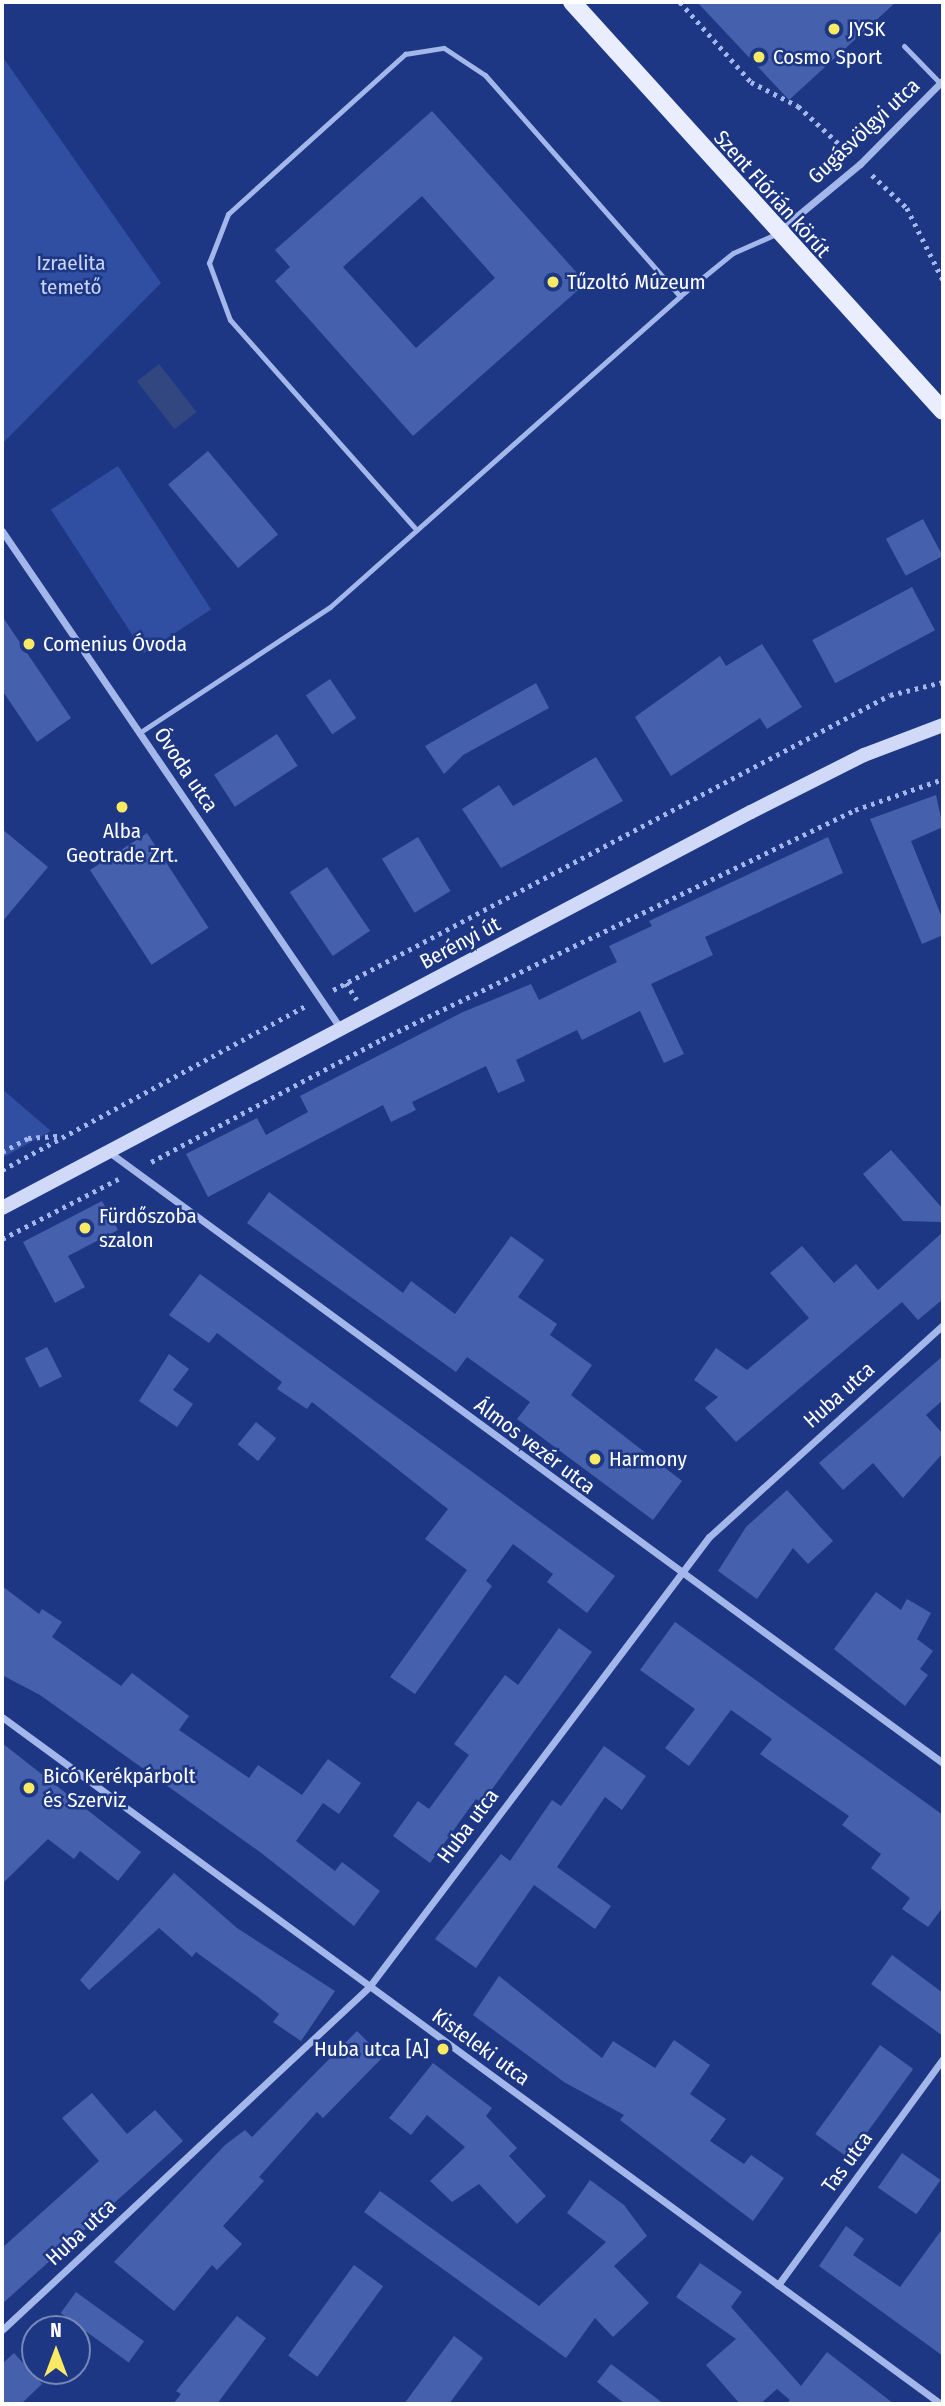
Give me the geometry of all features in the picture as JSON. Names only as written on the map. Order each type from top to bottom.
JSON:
[{"type":"main road","name":"Szent Flórián körút","points":[[572,2],[776,234],[943,411]]},
{"type":"main road","name":"Berényi út","points":[[2,1208],[864,755],[943,725]]},
{"type":"street","name":"Gugásvölgyi utca","points":[[776,234],[860,164],[942,82]]},
{"type":"street","name":"Óvoda utca","points":[[2,531],[341,1029]]},
{"type":"street","name":"Álmos vezér utca","points":[[109,1152],[678,1574],[943,1763]]},
{"type":"street","name":"Huba utca","points":[[2,2330],[369,1987],[678,1574],[723,1524],[943,1325]]},
{"type":"street","name":"Kisteleki utca","points":[[2,1717],[941,2404]]},
{"type":"street","name":"Tas utca","points":[[778,2286],[943,2059]]},
{"type":"lane","points":[[904,46],[942,82]]},
{"type":"lane","points":[[414,527],[230,320],[209,263],[228,214],[405,54],[444,48],[485,75],[680,296]]},
{"type":"lane","points":[[139,733],[330,607],[414,527],[680,296],[733,253],[776,234]]},
{"type":"path","points":[[680,2],[751,82],[797,106],[907,208],[943,280]]},
{"type":"path","points":[[2,1170],[319,998],[890,695],[943,682]]},
{"type":"path","points":[[2,1239],[382,1039],[855,810],[943,779]]},
{"type":"path","points":[[2,1153],[29,1138],[65,1136]]},
{"type":"green space","name":"Izraelita temető","points":[[2,56],[161,283],[2,444]]},
{"type":"green space","points":[[118,466],[211,609],[144,653],[51,510]]},
{"type":"green space","points":[[2,1089],[51,1131],[2,1158]]},
{"type":"shaded area","points":[[159,364],[197,412],[174,429],[137,381]]},
{"type":"building","points":[[697,2],[896,2],[789,100]]},
{"type":"building","points":[[432,111],[586,283],[413,436],[275,281],[290,267],[275,250]],"holes":[[[422,196],[495,278],[416,348],[343,267]]]},
{"type":"building","points":[[208,451],[278,534],[238,568],[168,484]]},
{"type":"building","points":[[923,519],[943,556],[906,576],[886,539]]},
{"type":"building","points":[[912,587],[935,630],[835,683],[812,640]]},
{"type":"building","points":[[2,616],[71,718],[37,742],[2,690]]},
{"type":"building","points":[[762,644],[802,707],[767,729],[760,718],[671,776],[635,717],[720,656],[726,666]]},
{"type":"building","points":[[330,679],[356,718],[332,734],[306,695]]},
{"type":"building","points":[[536,683],[549,708],[463,755],[444,774],[425,746]]},
{"type":"building","points":[[277,734],[298,766],[235,807],[214,775]]},
{"type":"building","points":[[596,757],[623,801],[501,868],[462,809],[499,785],[513,806]]},
{"type":"building","points":[[936,795],[943,827],[911,841],[943,920],[943,935],[922,944],[870,819]]},
{"type":"building","points":[[2,829],[48,867],[2,922]]},
{"type":"building","points":[[147,833],[209,928],[152,965],[90,870]]},
{"type":"building","points":[[418,837],[450,891],[414,913],[382,859]]},
{"type":"building","points":[[828,837],[843,873],[705,937],[713,955],[651,984],[684,1054],[664,1063],[640,1011],[582,1040],[577,1030],[516,1060],[525,1081],[498,1093],[486,1066],[412,1102],[416,1110],[391,1122],[383,1105],[208,1197],[186,1154],[257,1118],[266,1135],[308,1112],[300,1096],[463,1012],[531,984],[539,1000],[617,962],[609,946],[652,926],[649,921]]},
{"type":"building","points":[[327,867],[370,931],[333,956],[290,892]]},
{"type":"building","points":[[891,1150],[943,1209],[943,1222],[903,1221],[863,1174]]},
{"type":"building","points":[[269,1192],[403,1293],[411,1281],[455,1314],[511,1236],[544,1260],[518,1297],[557,1324],[550,1335],[592,1365],[571,1395],[682,1481],[653,1520],[517,1419],[530,1402],[467,1357],[456,1372],[247,1223]]},
{"type":"building","points":[[102,1201],[118,1230],[68,1256],[85,1287],[55,1303],[23,1242]]},
{"type":"building","points":[[943,1232],[943,1299],[918,1320],[902,1302],[736,1442],[705,1408],[718,1397],[694,1380],[716,1348],[747,1370],[809,1318],[770,1273],[802,1246],[834,1283],[856,1264],[878,1290]]},
{"type":"building","points":[[200,1274],[615,1576],[587,1613],[547,1582],[553,1574],[513,1544],[486,1581],[492,1586],[415,1694],[390,1677],[467,1570],[425,1539],[448,1509],[312,1402],[307,1409],[277,1389],[282,1382],[217,1333],[209,1343],[169,1315]]},
{"type":"building","points":[[47,1347],[62,1376],[40,1388],[25,1358]]},
{"type":"building","points":[[169,1354],[189,1369],[173,1390],[193,1404],[177,1427],[139,1401]]},
{"type":"building","points":[[943,1356],[943,1400],[926,1415],[943,1434],[943,1453],[903,1498],[873,1463],[843,1490],[819,1463]]},
{"type":"building","points":[[256,1422],[276,1438],[258,1461],[238,1445]]},
{"type":"building","points":[[787,1490],[833,1541],[808,1564],[793,1548],[757,1599],[718,1571],[746,1527]]},
{"type":"building","points":[[2,1586],[39,1614],[42,1609],[62,1622],[52,1637],[121,1686],[132,1673],[189,1716],[179,1730],[249,1778],[258,1765],[302,1795],[328,1759],[361,1783],[339,1814],[323,1803],[296,1841],[335,1871],[342,1862],[380,1891],[354,1926],[260,1852],[40,1695],[2,1675]]},
{"type":"building","points":[[876,1592],[901,1610],[907,1599],[931,1613],[917,1639],[933,1651],[920,1669],[928,1675],[905,1706],[834,1649]]},
{"type":"building","points":[[675,1622],[943,1815],[943,1907],[928,1927],[902,1909],[910,1898],[871,1868],[881,1854],[842,1825],[849,1816],[760,1754],[772,1739],[731,1710],[689,1766],[665,1748],[695,1709],[640,1670]]},
{"type":"building","points":[[559,1628],[592,1652],[482,1803],[476,1799],[430,1863],[393,1836],[418,1801],[429,1809],[469,1755],[454,1744],[505,1675],[518,1685]]},
{"type":"building","points":[[2,1743],[141,1852],[118,1881],[80,1851],[74,1859],[48,1839],[2,1884]]},
{"type":"building","points":[[604,1746],[646,1776],[622,1810],[605,1797],[557,1867],[611,1906],[595,1929],[534,1885],[476,1968],[435,1939],[501,1854],[510,1861],[552,1800],[561,1806]]},
{"type":"building","points":[[174,1873],[237,1928],[335,1991],[301,2041],[273,2022],[279,2014],[258,1997],[196,1952],[192,1957],[159,1928],[89,1990],[80,1980]]},
{"type":"building","points":[[892,1955],[943,1993],[943,2036],[871,1984]]},
{"type":"building","points":[[499,1976],[602,2058],[613,2041],[655,2068],[674,2040],[710,2065],[690,2094],[726,2119],[710,2141],[744,2164],[751,2155],[784,2178],[753,2221],[620,2120],[624,2115],[564,2082],[473,2015]]},
{"type":"building","points":[[357,2031],[383,2057],[323,2118],[317,2112],[259,2177],[264,2181],[223,2226],[242,2244],[217,2270],[212,2265],[174,2311],[114,2262],[225,2145],[245,2130],[252,2137]]},
{"type":"building","points":[[880,2045],[913,2069],[849,2158],[815,2134]]},
{"type":"building","points":[[433,2063],[492,2108],[486,2116],[517,2148],[509,2156],[546,2196],[517,2224],[479,2184],[452,2202],[430,2181],[465,2147],[427,2115],[411,2135],[389,2118]]},
{"type":"building","points":[[92,2093],[127,2134],[155,2110],[183,2141],[2,2304],[2,2248],[99,2161],[62,2118]]},
{"type":"building","points":[[902,2153],[941,2180],[916,2214],[878,2187]]},
{"type":"building","points":[[590,2180],[624,2205],[647,2236],[614,2266],[649,2303],[613,2337],[595,2318],[566,2358],[364,2212],[380,2191],[539,2306],[606,2242],[567,2213]]},
{"type":"building","points":[[846,2226],[864,2239],[853,2255],[900,2287],[943,2228],[943,2356],[819,2266]]},
{"type":"building","points":[[700,2263],[742,2292],[731,2307],[801,2386],[827,2352],[894,2404],[786,2404],[790,2400],[777,2389],[760,2404],[740,2404],[706,2365],[736,2339],[676,2297]]},
{"type":"building","points":[[354,2265],[383,2286],[317,2377],[288,2356]]},
{"type":"building","points":[[76,2292],[144,2341],[129,2362],[91,2335],[91,2315],[61,2313]]},
{"type":"building","points":[[237,2316],[266,2338],[217,2404],[173,2404],[181,2394],[176,2391]]},
{"type":"building","points":[[454,2336],[483,2358],[449,2404],[404,2404]]},
{"type":"building","points":[[14,2353],[21,2361],[21,2385],[41,2385],[21,2404],[2,2404],[2,2364]]},
{"type":"building","points":[[611,2364],[664,2404],[625,2404],[597,2382]]},
{"type":"place","name":"JYSK","points":[[834,29]]},
{"type":"place","name":"Cosmo Sport","points":[[759,57]]},
{"type":"place","name":"Tűzoltó Múzeum","points":[[553,282]]},
{"type":"place","name":"Comenius Óvoda","points":[[29,644]]},
{"type":"place","name":"Alba Geotrade Zrt.","points":[[122,807]]},
{"type":"place","name":"Fürdőszoba szalon","points":[[85,1228]]},
{"type":"place","name":"Harmony","points":[[595,1459]]},
{"type":"place","name":"Bicó Kerékpárbolt és Szerviz","points":[[29,1788]]},
{"type":"place","name":"Huba utca [A]","points":[[443,2049]]}]
